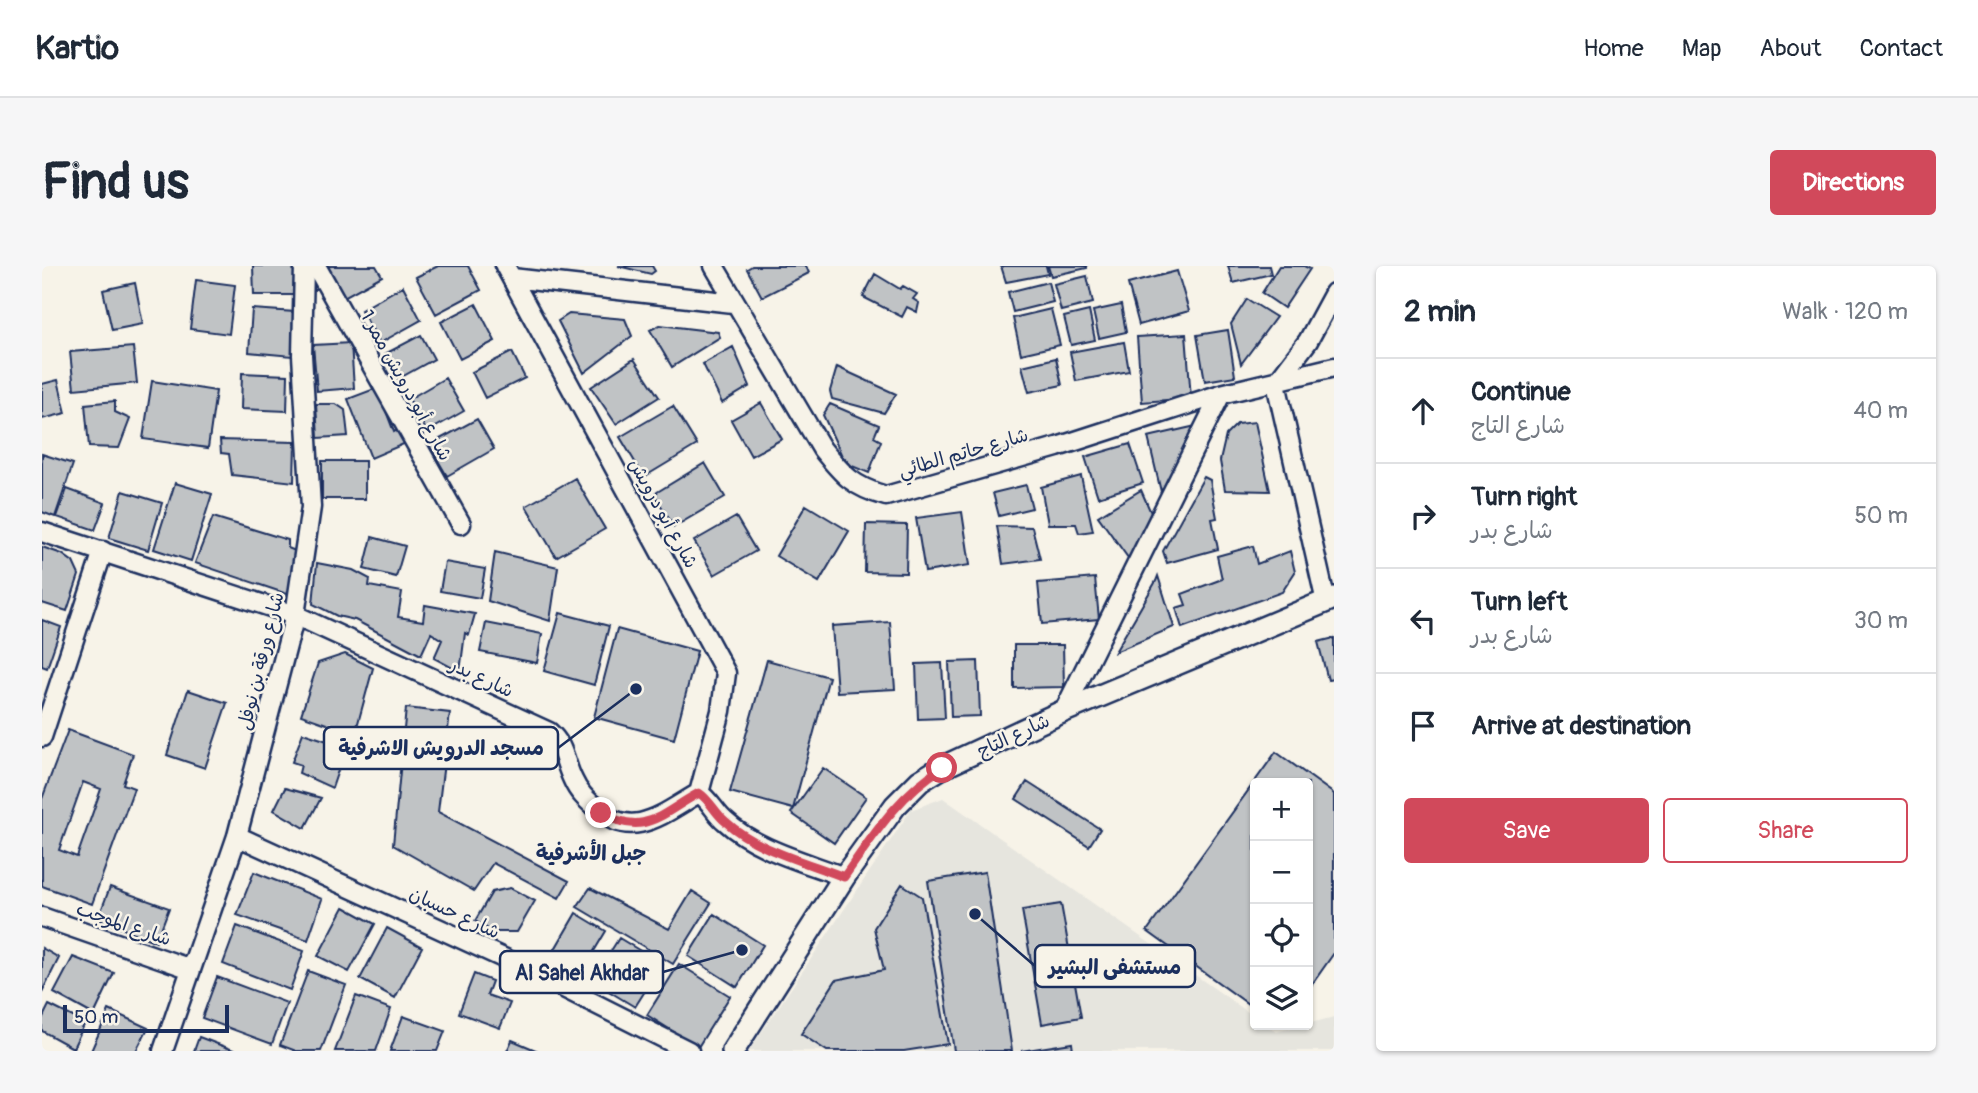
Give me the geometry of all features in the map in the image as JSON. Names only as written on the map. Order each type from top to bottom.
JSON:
[{"type":"street","name":"شارع ورقة بن نوفل","points":[[163,1051],[237,836],[295,615],[311,496],[302,355],[304,266]]},
{"type":"street","name":"شارع أبو درويش ممر 1","points":[[316,266],[461,524]]},
{"type":"street","name":"شارع حاتم الطائي","points":[[714,266],[733,303],[822,449],[843,474],[861,489],[886,496],[1058,447],[1221,394],[1334,367]]},
{"type":"street","points":[[509,272],[733,303]]},
{"type":"street","name":"شارع أبو درويش","points":[[509,272],[726,673],[721,711],[699,793]]},
{"type":"street","points":[[1330,600],[1276,383],[1308,341],[1334,293]]},
{"type":"street","points":[[1064,710],[1221,394]]},
{"type":"street","name":"شارع بدر","points":[[42,532],[295,615],[549,732],[563,748],[573,781],[584,797],[614,820],[632,825],[650,822],[699,793]]},
{"type":"street","points":[[42,737],[103,551]]},
{"type":"street","name":"شارع التاج","points":[[733,1051],[844,877],[895,806],[920,781],[1064,710],[1330,600]]},
{"type":"street","points":[[699,793],[737,830],[766,846],[844,877]]},
{"type":"street","name":"شارع حسبان","points":[[237,836],[512,962],[689,1051]]},
{"type":"street","name":"شارع الموجب","points":[[42,917],[191,969]]},
{"type":"shaded area","points":[[943,798],[1250,1013],[1250,1030],[1313,1030],[1313,1022],[1334,1017],[1334,1051],[749,1051],[911,810]]},
{"type":"building","points":[[253,266],[295,266],[299,295],[254,295]]},
{"type":"building","points":[[324,266],[376,266],[382,276],[342,298]]},
{"type":"building","points":[[438,266],[468,266],[481,290],[436,314],[416,277]]},
{"type":"building","points":[[618,266],[652,266],[655,271],[651,274]]},
{"type":"building","points":[[752,266],[806,266],[809,273],[762,297],[747,269]]},
{"type":"building","points":[[1001,266],[1046,266],[1048,274],[1006,282]]},
{"type":"building","points":[[1048,266],[1087,266],[1087,268],[1051,276]]},
{"type":"building","points":[[1228,266],[1269,266],[1271,274],[1233,283]]},
{"type":"building","points":[[1279,266],[1304,266],[1310,269],[1284,308],[1262,293]]},
{"type":"building","points":[[1177,271],[1189,311],[1139,325],[1128,284]]},
{"type":"building","points":[[875,274],[900,289],[903,286],[917,294],[913,299],[919,303],[917,312],[907,307],[902,317],[863,297]]},
{"type":"building","points":[[1087,276],[1093,303],[1061,311],[1054,284]]},
{"type":"building","points":[[196,280],[235,285],[229,334],[190,329]]},
{"type":"building","points":[[1048,282],[1053,302],[1013,312],[1008,292]]},
{"type":"building","points":[[135,283],[143,324],[112,330],[103,290]]},
{"type":"building","points":[[403,286],[421,320],[380,343],[361,310]]},
{"type":"building","points":[[1247,299],[1276,317],[1241,364],[1231,324]]},
{"type":"building","points":[[476,304],[495,341],[460,359],[441,322]]},
{"type":"building","points":[[1121,305],[1126,332],[1099,338],[1093,311]]},
{"type":"building","points":[[252,309],[295,312],[292,356],[249,352]]},
{"type":"building","points":[[1051,309],[1060,345],[1021,354],[1013,318]]},
{"type":"building","points":[[1089,311],[1095,340],[1071,345],[1064,317]]},
{"type":"building","points":[[569,314],[625,319],[632,336],[584,373],[558,321]]},
{"type":"building","points":[[660,325],[718,332],[720,337],[672,367],[650,330]]},
{"type":"building","points":[[1228,330],[1235,376],[1205,381],[1197,335]]},
{"type":"building","points":[[1186,334],[1191,398],[1142,402],[1137,337]]},
{"type":"building","points":[[421,335],[434,359],[398,379],[385,354]]},
{"type":"building","points":[[1124,342],[1129,371],[1076,381],[1070,352]]},
{"type":"building","points":[[351,343],[354,388],[317,391],[313,345]]},
{"type":"building","points":[[133,347],[137,383],[74,389],[70,352]]},
{"type":"building","points":[[733,347],[750,386],[722,403],[703,364]]},
{"type":"building","points":[[512,352],[525,378],[485,398],[472,372]]},
{"type":"building","points":[[1056,358],[1062,385],[1029,392],[1022,366]]},
{"type":"building","points":[[634,359],[659,397],[616,424],[591,387]]},
{"type":"building","points":[[837,367],[896,394],[884,413],[832,399],[830,391]]},
{"type":"building","points":[[242,373],[288,375],[287,411],[241,409]]},
{"type":"building","points":[[445,378],[464,411],[427,432],[409,399]]},
{"type":"building","points":[[58,380],[66,413],[42,419],[42,384]]},
{"type":"building","points":[[152,381],[216,391],[208,448],[143,439]]},
{"type":"building","points":[[377,388],[394,432],[399,429],[406,443],[371,458],[348,399]]},
{"type":"building","points":[[115,401],[115,412],[130,419],[119,448],[89,447],[85,404]]},
{"type":"building","points":[[761,403],[782,439],[751,456],[731,420]]},
{"type":"building","points":[[316,404],[336,404],[345,410],[348,436],[318,438]]},
{"type":"building","points":[[830,404],[879,425],[874,437],[881,441],[869,473],[852,466],[842,456],[823,415]]},
{"type":"building","points":[[673,406],[697,445],[644,477],[620,437]]},
{"type":"building","points":[[477,419],[494,449],[447,476],[429,445]]},
{"type":"building","points":[[1255,422],[1270,491],[1225,490],[1220,461],[1226,435],[1237,424]]},
{"type":"building","points":[[1196,426],[1162,496],[1148,437]]},
{"type":"building","points":[[220,440],[295,442],[294,482],[232,475],[229,454],[221,453]]},
{"type":"building","points":[[1130,444],[1143,483],[1098,497],[1085,457]]},
{"type":"building","points":[[42,454],[73,464],[55,517],[42,512]]},
{"type":"building","points":[[322,461],[365,461],[365,499],[322,499]]},
{"type":"building","points":[[705,463],[725,497],[674,527],[654,494]]},
{"type":"building","points":[[1081,476],[1093,531],[1079,533],[1076,524],[1048,524],[1041,487]]},
{"type":"building","points":[[1204,477],[1210,480],[1217,518],[1212,519],[1218,549],[1167,563],[1163,551]]},
{"type":"building","points":[[575,478],[605,529],[556,557],[526,506]]},
{"type":"building","points":[[175,483],[212,494],[191,561],[154,549]]},
{"type":"building","points":[[1026,485],[1032,508],[999,516],[993,493]]},
{"type":"building","points":[[67,489],[105,503],[95,530],[57,517]]},
{"type":"building","points":[[1141,490],[1152,515],[1131,562],[1098,516]]},
{"type":"building","points":[[123,491],[162,503],[148,550],[109,538]]},
{"type":"building","points":[[806,505],[849,531],[819,582],[776,556]]},
{"type":"building","points":[[962,512],[970,565],[925,572],[916,518]]},
{"type":"building","points":[[213,517],[288,540],[288,548],[298,552],[290,595],[195,563]]},
{"type":"building","points":[[736,517],[756,551],[714,575],[694,541]]},
{"type":"building","points":[[866,524],[907,525],[906,573],[865,572]]},
{"type":"building","points":[[997,526],[1032,527],[1040,559],[1003,564]]},
{"type":"building","points":[[372,537],[405,546],[396,577],[364,569]]},
{"type":"building","points":[[1253,546],[1257,564],[1290,551],[1295,572],[1282,592],[1182,628],[1176,608],[1186,605],[1182,594],[1222,579],[1217,556]]},
{"type":"building","points":[[42,547],[62,554],[73,562],[79,575],[67,611],[42,603]]},
{"type":"building","points":[[495,552],[558,567],[550,621],[488,601]]},
{"type":"building","points":[[445,562],[485,569],[480,598],[440,591]]},
{"type":"building","points":[[317,563],[353,570],[370,579],[369,586],[402,592],[398,617],[423,621],[425,605],[475,614],[469,635],[465,633],[460,672],[434,658],[442,640],[431,633],[421,655],[355,620],[337,616],[313,604]]},
{"type":"building","points":[[1158,576],[1174,627],[1115,652],[1156,581]]},
{"type":"building","points":[[1095,578],[1099,619],[1042,624],[1038,583]]},
{"type":"building","points":[[560,613],[609,626],[594,685],[544,671]]},
{"type":"building","points":[[42,620],[61,627],[47,668],[42,666]]},
{"type":"building","points":[[890,622],[895,689],[837,692],[832,626]]},
{"type":"building","points":[[486,623],[542,634],[537,663],[480,652]]},
{"type":"building","points":[[617,629],[697,651],[674,739],[594,717]]},
{"type":"building","points":[[1334,638],[1334,679],[1328,680],[1318,642]]},
{"type":"building","points":[[1014,645],[1063,645],[1064,687],[1014,688]]},
{"type":"building","points":[[345,654],[373,668],[355,734],[301,715],[318,663]]},
{"type":"building","points":[[767,660],[829,677],[793,809],[730,792]]},
{"type":"building","points":[[978,661],[980,716],[951,717],[949,662]]},
{"type":"building","points":[[942,663],[945,718],[918,719],[916,664]]},
{"type":"building","points":[[188,690],[227,703],[205,768],[167,755]]},
{"type":"building","points":[[406,708],[450,713],[438,812],[569,881],[559,898],[493,863],[474,891],[393,845]]},
{"type":"building","points":[[68,730],[133,754],[123,784],[134,788],[92,904],[42,886],[42,799]],"holes":[[[83,782],[101,789],[77,857],[59,850]]]},
{"type":"building","points":[[303,733],[346,747],[332,788],[299,773],[301,765],[292,762]]},
{"type":"building","points":[[1276,752],[1312,778],[1257,778]]},
{"type":"building","points":[[823,768],[866,797],[834,843],[791,813]]},
{"type":"building","points":[[1313,779],[1334,794],[1334,953],[1313,983]]},
{"type":"building","points":[[1027,782],[1100,829],[1089,846],[1016,799]]},
{"type":"building","points":[[285,788],[321,798],[305,828],[274,810]]},
{"type":"building","points":[[1250,788],[1250,1005],[1147,931]]},
{"type":"building","points":[[254,872],[322,899],[308,940],[237,915]]},
{"type":"building","points":[[985,872],[1012,1051],[954,1051],[928,881]]},
{"type":"building","points":[[902,884],[922,897],[948,1044],[904,1051],[827,1051],[801,1034],[836,980],[884,970],[874,928]]},
{"type":"building","points":[[110,887],[169,908],[156,942],[98,919]]},
{"type":"building","points":[[510,888],[535,901],[517,932],[493,932],[475,921],[492,892]]},
{"type":"building","points":[[590,888],[669,929],[692,891],[711,903],[673,964],[577,907]]},
{"type":"building","points":[[1061,904],[1081,1017],[1042,1024],[1022,910]]},
{"type":"building","points":[[344,907],[375,924],[349,972],[318,956]]},
{"type":"building","points":[[576,913],[606,931],[581,973],[551,956]]},
{"type":"building","points":[[714,914],[763,945],[737,987],[688,956]]},
{"type":"building","points":[[237,926],[304,951],[290,990],[223,964]]},
{"type":"building","points":[[387,928],[422,947],[395,998],[360,979]]},
{"type":"building","points":[[619,938],[662,964],[635,1007],[592,981]]},
{"type":"building","points":[[42,948],[59,958],[42,992]]},
{"type":"building","points":[[73,957],[114,973],[94,1015],[54,993]]},
{"type":"building","points":[[679,964],[730,996],[698,1047],[647,1015]]},
{"type":"building","points":[[308,971],[346,985],[321,1051],[296,1051],[280,1045]]},
{"type":"building","points":[[474,974],[492,981],[487,995],[510,1003],[500,1028],[459,1013]]},
{"type":"building","points":[[217,977],[287,1003],[272,1044],[202,1018]]},
{"type":"building","points":[[356,996],[391,1009],[376,1051],[335,1051]]},
{"type":"building","points":[[49,1005],[85,1023],[73,1048],[42,1031],[42,1019]]},
{"type":"building","points":[[109,1010],[148,1028],[136,1051],[91,1051]]},
{"type":"building","points":[[403,1016],[445,1031],[437,1051],[390,1051]]},
{"type":"building","points":[[199,1037],[236,1051],[194,1051]]},
{"type":"building","points":[[512,1040],[538,1051],[507,1051]]},
{"type":"building","points":[[1072,1043],[1073,1051],[1021,1051]]},
{"type":"place","name":"مسجد الدرويش الاشرفية","points":[[636,689]]},
{"type":"place","name":"مستشفى البشير","points":[[975,914]]},
{"type":"place","name":"Al Sahel Akhdar","points":[[742,950]]},
{"type":"district","name":"جبل الأشرفية","points":[[591,853]]},
{"type":"route","points":[[601,813],[622,824],[650,822],[699,793],[737,830],[766,846],[844,877],[895,806],[920,781],[942,768]]}]
